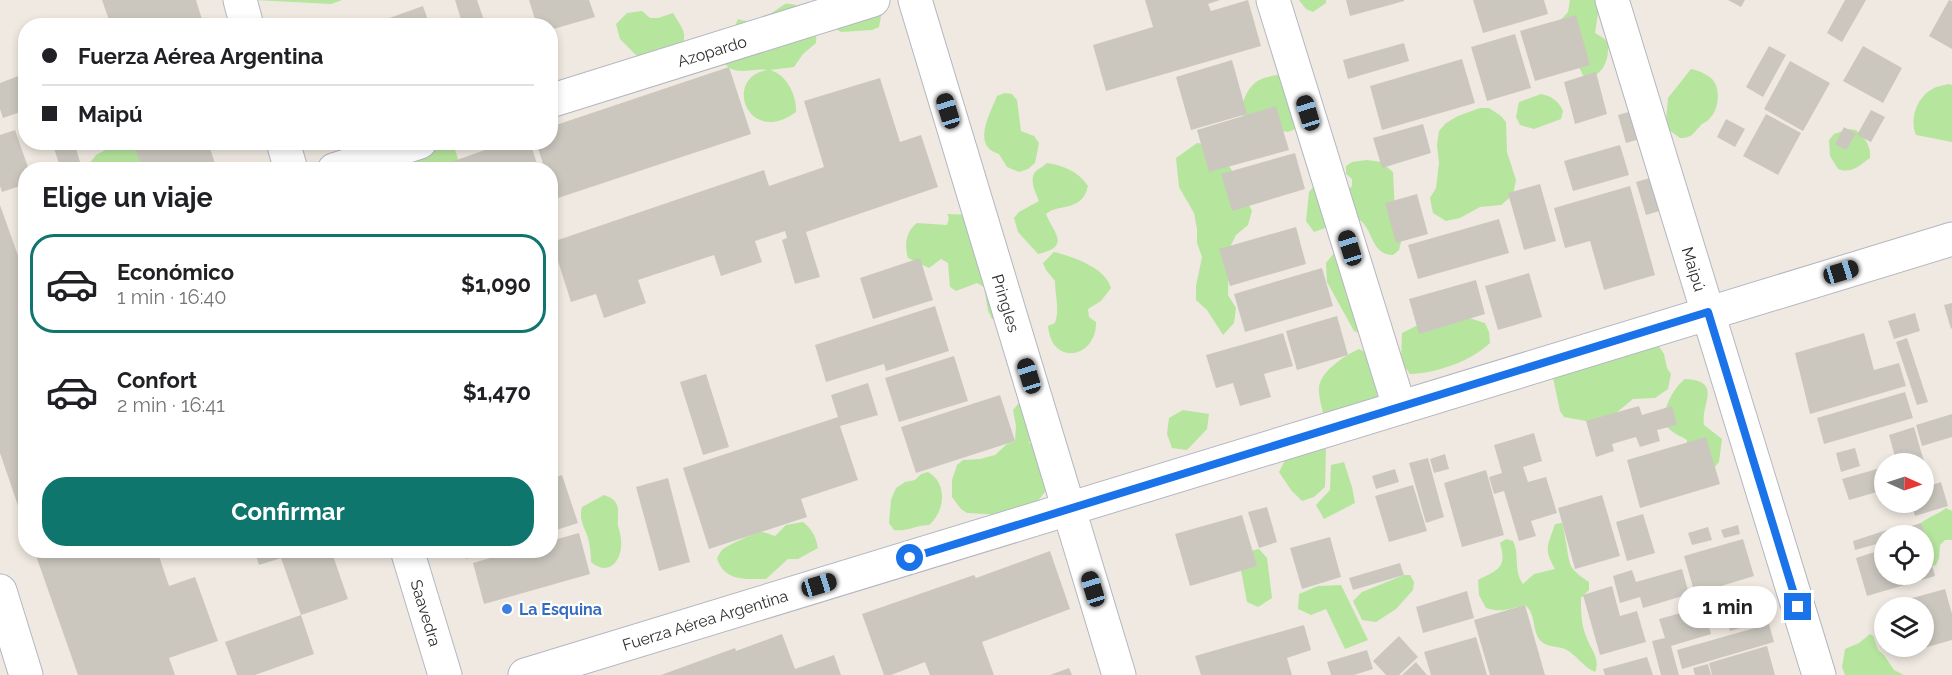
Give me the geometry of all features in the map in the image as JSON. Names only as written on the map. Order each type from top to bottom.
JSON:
[{"type":"street","points":[[240,0],[245,18]]},
{"type":"street","name":"Azopardo","points":[[558,98],[873,0]]},
{"type":"street","name":"Pringles","points":[[915,0],[1119,675]]},
{"type":"street","points":[[1273,0],[1399,406]]},
{"type":"street","name":"Maipú","points":[[1612,0],[1819,675]]},
{"type":"street","points":[[359,162],[395,150]]},
{"type":"street","name":"Fuerza Aérea Argentina","points":[[525,675],[1399,406],[1952,239]]},
{"type":"street","name":"Saavedra","points":[[409,558],[445,675]]},
{"type":"street","points":[[0,591],[26,675]]},
{"type":"green space","points":[[255,0],[342,0],[331,4]]},
{"type":"green space","points":[[1299,0],[1326,0],[1326,3],[1313,12],[1306,9]]},
{"type":"green space","points":[[1570,0],[1600,0],[1595,33],[1608,43],[1607,56],[1599,73],[1590,78],[1585,79],[1557,24],[1568,12]]},
{"type":"green space","points":[[785,4],[792,4],[805,10],[813,22],[816,43],[803,54],[794,67],[770,70],[786,81],[795,99],[796,112],[779,121],[764,121],[753,116],[746,107],[744,95],[746,84],[754,75],[768,70],[731,69],[722,59],[736,33],[735,26],[738,19],[757,20]]},
{"type":"green space","points":[[642,11],[650,18],[673,13],[684,34],[677,55],[651,61],[636,55],[620,39],[616,24],[627,13]]},
{"type":"green space","points":[[882,11],[879,27],[872,30],[841,32],[828,24]]},
{"type":"green space","points":[[1691,69],[1702,72],[1715,83],[1718,93],[1717,105],[1713,114],[1693,134],[1680,138],[1668,129],[1666,121],[1668,98]]},
{"type":"green space","points":[[1299,74],[1303,126],[1288,132],[1263,127],[1240,114],[1248,92],[1259,80],[1276,75]]},
{"type":"green space","points":[[1952,85],[1952,142],[1916,135],[1913,122],[1919,102],[1934,88]]},
{"type":"green space","points":[[1005,93],[1012,94],[1017,100],[1021,131],[1034,136],[1039,143],[1035,163],[1019,172],[1007,167],[999,154],[986,144],[984,137],[987,120],[997,96]]},
{"type":"green space","points":[[1541,94],[1559,104],[1563,111],[1561,119],[1534,129],[1520,125],[1516,117],[1519,102]]},
{"type":"green space","points":[[1480,108],[1489,108],[1506,122],[1507,152],[1516,180],[1513,195],[1501,205],[1480,207],[1460,218],[1446,221],[1433,213],[1430,198],[1436,188],[1439,131],[1446,123],[1458,116]]},
{"type":"green space","points":[[1849,129],[1856,130],[1865,139],[1870,149],[1870,158],[1847,171],[1838,169],[1830,156],[1829,140],[1834,134]]},
{"type":"green space","points":[[1197,143],[1212,145],[1230,167],[1252,211],[1248,225],[1236,235],[1229,249],[1228,295],[1236,308],[1234,323],[1223,335],[1207,310],[1196,300],[1196,286],[1202,257],[1197,243],[1194,213],[1179,187],[1176,158]]},
{"type":"green space","points":[[105,150],[137,150],[144,162],[90,162],[96,155]]},
{"type":"green space","points":[[387,150],[455,150],[458,159],[456,162],[362,162]]},
{"type":"green space","points":[[1367,160],[1381,162],[1393,172],[1395,212],[1401,242],[1399,250],[1393,255],[1381,252],[1364,224],[1346,213],[1346,192],[1352,186],[1352,179],[1346,174],[1346,166],[1352,162]]},
{"type":"green space","points":[[1047,163],[1070,170],[1088,186],[1085,195],[1075,204],[1046,214],[1056,233],[1057,243],[1055,247],[1038,254],[1018,232],[1014,218],[1019,212],[1039,201],[1033,176]]},
{"type":"green space","points":[[1318,181],[1328,227],[1314,232],[1306,221],[1309,192]]},
{"type":"green space","points":[[947,214],[973,215],[1000,319],[992,319],[988,311],[984,287],[977,283],[956,291],[950,287],[948,263],[941,259],[929,268],[908,258],[907,239],[913,226],[917,223],[947,225],[949,218]]},
{"type":"green space","points":[[1344,241],[1364,262],[1377,284],[1380,309],[1368,336],[1354,331],[1327,282],[1326,263]]},
{"type":"green space","points":[[1054,252],[1079,260],[1095,269],[1108,281],[1111,288],[1101,301],[1088,309],[1089,317],[1096,322],[1094,334],[1082,350],[1074,353],[1057,348],[1051,339],[1048,326],[1055,323],[1057,302],[1055,281],[1043,263]]},
{"type":"green space","points":[[1450,318],[1469,318],[1485,323],[1490,343],[1463,361],[1431,371],[1410,374],[1401,362],[1402,333],[1416,326]]},
{"type":"green space","points":[[1648,329],[1664,354],[1671,374],[1668,389],[1655,398],[1633,399],[1609,419],[1586,421],[1564,417],[1560,411],[1552,373]]},
{"type":"green space","points":[[1359,349],[1372,355],[1379,376],[1379,393],[1375,402],[1362,415],[1328,432],[1320,398],[1320,382],[1334,364]]},
{"type":"green space","points":[[1685,379],[1704,384],[1708,395],[1704,425],[1722,439],[1719,462],[1709,474],[1686,455],[1687,440],[1671,431],[1665,421],[1669,401],[1676,388]]},
{"type":"green space","points":[[1029,391],[1033,442],[1028,442],[1047,454],[1045,492],[1036,503],[1006,515],[967,513],[952,497],[952,480],[957,465],[963,460],[995,455],[1007,444],[1015,441],[1016,426],[1013,410]]},
{"type":"green space","points":[[1183,410],[1209,414],[1207,429],[1187,450],[1172,448],[1167,434],[1169,418]]},
{"type":"green space","points":[[1326,446],[1325,487],[1314,497],[1302,501],[1279,472],[1285,460]]},
{"type":"green space","points":[[1344,462],[1355,503],[1324,519],[1316,505],[1330,490],[1331,465]]},
{"type":"green space","points":[[928,472],[939,483],[941,490],[942,498],[938,513],[929,525],[894,530],[889,523],[891,500],[896,488]]},
{"type":"green space","points":[[604,495],[615,501],[617,506],[621,547],[614,564],[604,568],[591,562],[589,542],[581,516],[582,507]]},
{"type":"green space","points":[[1946,508],[1952,511],[1952,540],[1945,540],[1940,545],[1936,565],[1934,566],[1934,525],[1918,525]]},
{"type":"green space","points":[[803,522],[809,527],[818,548],[798,559],[788,559],[766,579],[737,578],[720,566],[717,558],[722,550],[729,546],[758,533],[763,532],[775,536],[786,525]]},
{"type":"green space","points":[[1562,523],[1571,566],[1589,582],[1589,590],[1581,598],[1581,613],[1584,631],[1597,662],[1595,672],[1565,649],[1541,642],[1531,613],[1525,605],[1506,610],[1486,608],[1479,595],[1478,580],[1500,567],[1502,551],[1500,543],[1506,539],[1513,541],[1515,546],[1518,573],[1523,584],[1534,574],[1555,569],[1548,547],[1555,524]]},
{"type":"green space","points":[[1259,549],[1267,558],[1272,598],[1258,607],[1247,602],[1239,560],[1245,552]]},
{"type":"green space","points":[[1404,575],[1410,575],[1414,582],[1413,590],[1396,609],[1376,622],[1362,620],[1353,601],[1362,592]]},
{"type":"green space","points":[[1341,585],[1368,640],[1345,649],[1326,609],[1311,615],[1298,609],[1299,594],[1318,586]]},
{"type":"green space","points":[[1870,634],[1873,636],[1874,657],[1885,657],[1894,670],[1904,675],[1845,675],[1842,667],[1845,649],[1859,643]]},
{"type":"building","points":[[102,0],[196,0],[202,18],[108,18]]},
{"type":"building","points":[[455,0],[477,0],[483,18],[461,18]]},
{"type":"building","points":[[529,0],[589,0],[595,17],[558,28],[558,18],[535,18]]},
{"type":"building","points":[[1145,0],[1220,0],[1208,4],[1211,11],[1248,0],[1261,46],[1106,91],[1093,45],[1153,27]]},
{"type":"building","points":[[1346,0],[1404,0],[1404,1],[1350,16]]},
{"type":"building","points":[[1473,0],[1544,0],[1548,14],[1483,33]]},
{"type":"building","points":[[1728,0],[1745,0],[1741,7]]},
{"type":"building","points":[[1845,0],[1866,0],[1842,42],[1827,33]]},
{"type":"building","points":[[1949,0],[1952,1],[1952,49],[1929,36]]},
{"type":"building","points":[[423,6],[427,18],[390,18]]},
{"type":"building","points":[[1576,15],[1590,65],[1535,81],[1520,31]]},
{"type":"building","points":[[1515,34],[1531,88],[1487,101],[1471,47]]},
{"type":"building","points":[[1404,43],[1409,61],[1348,79],[1343,60]]},
{"type":"building","points":[[1769,46],[1786,55],[1763,97],[1746,87]]},
{"type":"building","points":[[1863,46],[1902,68],[1883,103],[1843,81]]},
{"type":"building","points":[[1462,59],[1475,103],[1382,130],[1370,86]]},
{"type":"building","points":[[1232,60],[1247,114],[1191,130],[1176,77]]},
{"type":"building","points":[[1790,61],[1830,83],[1803,131],[1764,109]]},
{"type":"building","points":[[729,67],[751,134],[558,198],[558,162],[542,162],[539,150],[558,150],[558,124]]},
{"type":"building","points":[[1596,72],[1607,114],[1575,124],[1564,82]]},
{"type":"building","points":[[18,76],[18,113],[3,118],[0,109],[0,83]]},
{"type":"building","points":[[880,78],[900,142],[921,135],[938,187],[806,232],[820,277],[795,284],[782,240],[787,238],[785,231],[755,241],[762,262],[721,276],[714,255],[638,280],[646,303],[604,318],[596,294],[571,302],[558,261],[558,240],[764,170],[769,186],[824,167],[804,101]]},
{"type":"building","points":[[1276,106],[1289,150],[1209,172],[1197,130]]},
{"type":"building","points":[[1639,109],[1647,137],[1626,143],[1618,115]]},
{"type":"building","points":[[1871,110],[1885,117],[1871,142],[1857,135]]},
{"type":"building","points":[[1766,114],[1801,133],[1778,175],[1743,156]]},
{"type":"building","points":[[1726,119],[1745,129],[1735,147],[1717,137]]},
{"type":"building","points":[[1423,124],[1431,153],[1382,168],[1373,138]]},
{"type":"building","points":[[1844,127],[1856,134],[1846,150],[1835,144]]},
{"type":"building","points":[[15,130],[18,150],[22,150],[26,162],[18,162],[18,187],[2,192],[0,186],[0,135]]},
{"type":"building","points":[[1620,145],[1629,175],[1573,191],[1564,161]]},
{"type":"building","points":[[55,150],[76,150],[80,162],[58,162]]},
{"type":"building","points":[[136,150],[211,150],[214,162],[140,162]]},
{"type":"building","points":[[485,150],[533,150],[536,162],[451,162]]},
{"type":"building","points":[[1295,153],[1305,189],[1232,211],[1221,174]]},
{"type":"building","points":[[1653,177],[1663,210],[1646,215],[1636,182]]},
{"type":"building","points":[[1540,184],[1556,241],[1524,250],[1508,193]]},
{"type":"building","points":[[1630,186],[1655,275],[1604,290],[1590,241],[1565,248],[1554,208]]},
{"type":"building","points":[[1417,194],[1428,234],[1396,243],[1385,203]]},
{"type":"building","points":[[0,205],[18,256],[18,506],[0,453]]},
{"type":"building","points":[[1499,219],[1509,253],[1418,279],[1408,245]]},
{"type":"building","points":[[1296,227],[1306,264],[1230,286],[1219,249]]},
{"type":"building","points":[[920,258],[933,300],[873,319],[860,278]]},
{"type":"building","points":[[1322,268],[1333,306],[1245,332],[1234,294]]},
{"type":"building","points":[[1529,273],[1542,317],[1498,330],[1485,286]]},
{"type":"building","points":[[1476,280],[1485,314],[1419,334],[1409,299]]},
{"type":"building","points":[[1952,303],[1952,328],[1951,329],[1944,305]]},
{"type":"building","points":[[935,306],[949,351],[886,371],[884,364],[826,382],[815,345]]},
{"type":"building","points":[[1915,313],[1920,331],[1894,339],[1888,321]]},
{"type":"building","points":[[1337,316],[1348,355],[1297,370],[1286,331]]},
{"type":"building","points":[[1283,333],[1293,366],[1264,374],[1271,397],[1240,406],[1233,383],[1216,388],[1206,355]]},
{"type":"building","points":[[1864,333],[1874,370],[1899,363],[1906,386],[1810,414],[1795,353]]},
{"type":"building","points":[[1907,338],[1928,402],[1917,405],[1896,342]]},
{"type":"building","points":[[954,356],[968,401],[899,422],[885,378]]},
{"type":"building","points":[[706,374],[729,447],[703,455],[680,382]]},
{"type":"building","points":[[868,383],[878,415],[840,426],[858,480],[801,499],[807,517],[709,549],[683,468],[838,417],[831,395]]},
{"type":"building","points":[[1905,392],[1913,418],[1824,444],[1817,418]]},
{"type":"building","points":[[1000,395],[1015,441],[916,473],[901,427]]},
{"type":"building","points":[[1639,406],[1642,415],[1672,406],[1677,425],[1657,430],[1660,441],[1640,447],[1636,437],[1612,444],[1614,451],[1596,457],[1586,421]]},
{"type":"building","points":[[1952,414],[1952,437],[1922,446],[1916,425]]},
{"type":"building","points":[[1914,427],[1922,453],[1894,453],[1889,435]]},
{"type":"building","points":[[1534,433],[1542,461],[1523,467],[1528,482],[1546,477],[1557,513],[1531,521],[1536,536],[1519,541],[1504,491],[1494,494],[1489,477],[1502,473],[1494,445]]},
{"type":"building","points":[[1706,437],[1720,484],[1640,508],[1627,460]]},
{"type":"building","points":[[1855,448],[1860,466],[1841,472],[1836,453]]},
{"type":"building","points":[[1445,454],[1449,469],[1434,473],[1430,459]]},
{"type":"building","points":[[1428,458],[1444,517],[1426,523],[1409,463]]},
{"type":"building","points":[[1395,469],[1399,482],[1376,489],[1372,476]]},
{"type":"building","points":[[1486,470],[1504,535],[1462,547],[1444,483]]},
{"type":"building","points":[[1874,470],[1874,493],[1849,500],[1842,479]]},
{"type":"building","points":[[562,475],[578,523],[558,529],[558,476]]},
{"type":"building","points":[[668,478],[690,562],[659,571],[636,487]]},
{"type":"building","points":[[1941,482],[1948,506],[1934,510],[1934,484]]},
{"type":"building","points":[[1413,485],[1427,531],[1389,542],[1375,496]]},
{"type":"building","points":[[1602,495],[1620,556],[1575,569],[1558,508]]},
{"type":"building","points":[[1267,507],[1277,542],[1259,548],[1248,512]]},
{"type":"building","points":[[1643,514],[1655,553],[1627,561],[1616,522]]},
{"type":"building","points":[[1242,515],[1257,566],[1190,586],[1175,534]]},
{"type":"building","points":[[1738,525],[1740,534],[1724,538],[1721,530]]},
{"type":"building","points":[[1708,527],[1712,540],[1692,545],[1688,533]]},
{"type":"building","points":[[579,533],[590,574],[484,604],[473,563],[490,558],[558,558],[558,539]]},
{"type":"building","points":[[1874,534],[1874,545],[1855,550],[1853,541]]},
{"type":"building","points":[[1330,537],[1341,577],[1302,589],[1290,548]]},
{"type":"building","points":[[1743,539],[1754,576],[1695,594],[1684,556]]},
{"type":"building","points":[[1050,551],[1070,609],[982,642],[994,675],[930,675],[925,662],[891,675],[884,675],[862,614],[974,575],[976,578]]},
{"type":"building","points":[[1874,552],[1874,585],[1904,585],[1867,596],[1856,558]]},
{"type":"building","points":[[37,558],[160,558],[169,586],[195,577],[218,641],[169,658],[175,675],[78,675]]},
{"type":"building","points":[[257,558],[281,558],[259,565]]},
{"type":"building","points":[[281,558],[334,558],[348,599],[301,615]]},
{"type":"building","points":[[1400,563],[1404,575],[1353,590],[1349,578]]},
{"type":"building","points":[[1682,569],[1689,594],[1643,608],[1640,597],[1620,603],[1613,576],[1632,570],[1636,582]]},
{"type":"building","points":[[1612,586],[1620,616],[1637,611],[1646,642],[1600,655],[1583,595]]},
{"type":"building","points":[[1758,587],[1767,620],[1730,631],[1721,598]]},
{"type":"building","points":[[1945,589],[1952,614],[1952,640],[1934,645],[1934,597],[1916,597]]},
{"type":"building","points":[[1467,591],[1474,618],[1423,633],[1416,607]]},
{"type":"building","points":[[1525,605],[1545,675],[1490,675],[1474,620]]},
{"type":"building","points":[[1703,607],[1711,634],[1671,646],[1679,675],[1661,675],[1652,641],[1665,638],[1659,619]]},
{"type":"building","points":[[301,615],[314,654],[255,675],[237,675],[225,642]]},
{"type":"building","points":[[1769,624],[1774,642],[1682,669],[1677,650]]},
{"type":"building","points":[[1304,625],[1311,650],[1287,658],[1292,675],[1201,675],[1195,656]]},
{"type":"building","points":[[782,634],[795,669],[834,655],[841,675],[661,675],[735,648],[736,651]]},
{"type":"building","points":[[1399,636],[1418,657],[1399,675],[1386,675],[1373,661]]},
{"type":"building","points":[[1476,637],[1487,675],[1431,675],[1424,652]]},
{"type":"building","points":[[1767,646],[1775,675],[1712,675],[1709,663]]},
{"type":"building","points":[[1367,650],[1373,669],[1354,675],[1331,675],[1327,662]]},
{"type":"building","points":[[1647,657],[1653,675],[1605,675],[1603,669]]},
{"type":"building","points":[[1416,662],[1427,675],[1402,675]]},
{"type":"building","points":[[1708,664],[1711,675],[1695,675],[1693,668]]},
{"type":"building","points":[[1069,668],[1072,675],[1050,675]]},
{"type":"place","name":"La Esquina","points":[[507,609]]},
{"type":"route","points":[[910,558],[1708,312],[1798,607]]}]
